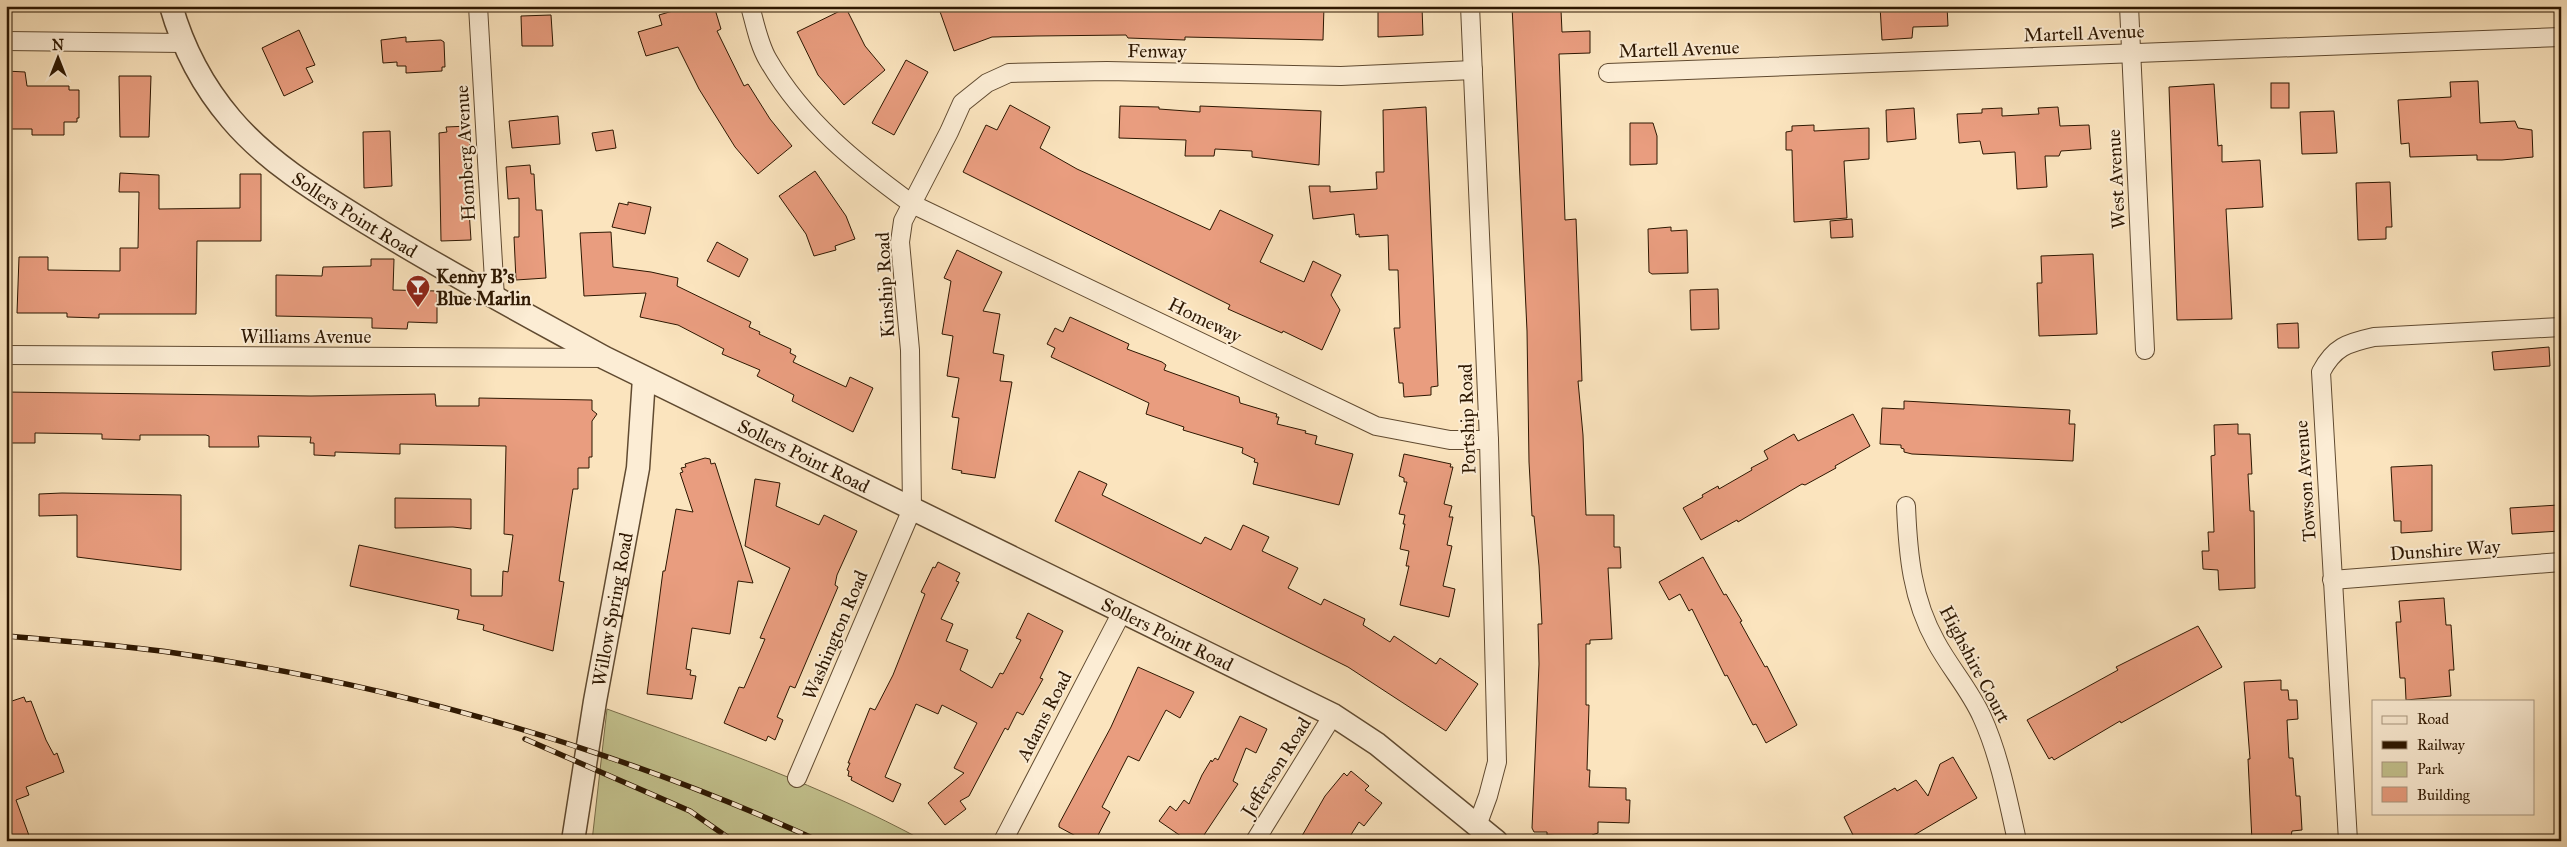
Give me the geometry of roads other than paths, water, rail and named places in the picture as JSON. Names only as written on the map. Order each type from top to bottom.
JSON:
[{"type":"street","name":"Sollers Point Road","points":[[171,6],[182,43],[215,100],[232,121],[266,154],[322,195],[495,298],[605,358],[1333,715],[1377,744],[1496,841]]},
{"type":"street","name":"Homberg Avenue","points":[[478,6],[495,298]]},
{"type":"street","points":[[750,6],[767,59],[798,104],[831,139],[864,169],[912,204]]},
{"type":"street","name":"Portship Road","points":[[1470,6],[1489,440],[1497,762],[1488,796],[1477,826]]},
{"type":"street","name":"West Avenue","points":[[2129,6],[2145,350]]},
{"type":"street","name":"Martell Avenue","points":[[1608,73],[2561,37]]},
{"type":"street","points":[[6,41],[182,43]]},
{"type":"street","name":"Fenway","points":[[912,204],[962,103],[987,82],[1009,73],[1107,71],[1341,76],[1473,70]]},
{"type":"street","name":"Homeway","points":[[912,204],[1376,426],[1450,440],[1489,440]]},
{"type":"street","name":"Kinship Road","points":[[912,204],[903,220],[900,242],[910,350],[912,509]]},
{"type":"street","name":"Towson Avenue","points":[[2348,841],[2321,372],[2337,349],[2354,341],[2374,336],[2561,327]]},
{"type":"street","name":"Williams Avenue","points":[[6,355],[605,358]]},
{"type":"street","name":"Willow Spring Road","points":[[573,841],[595,702],[638,468],[644,378]]},
{"type":"street","name":"Highshire Court","points":[[1906,506],[1910,566],[1916,596],[1929,629],[1972,697],[1988,732],[1994,747],[2017,841]]},
{"type":"street","name":"Washington Road","points":[[798,778],[912,509]]},
{"type":"street","name":"Dunshire Way","points":[[2332,580],[2561,562]]},
{"type":"street","name":"Adams Road","points":[[1003,841],[1122,610]]},
{"type":"street","name":"Jefferson Road","points":[[1255,841],[1333,715]]},
{"type":"railway","points":[[6,636],[112,645],[258,666],[422,702],[584,749],[663,777],[819,841]]},
{"type":"railway","points":[[525,739],[690,811],[733,841]]},
{"type":"place","name":"Kenny B's Blue Marlin","points":[[418,308]]}]
